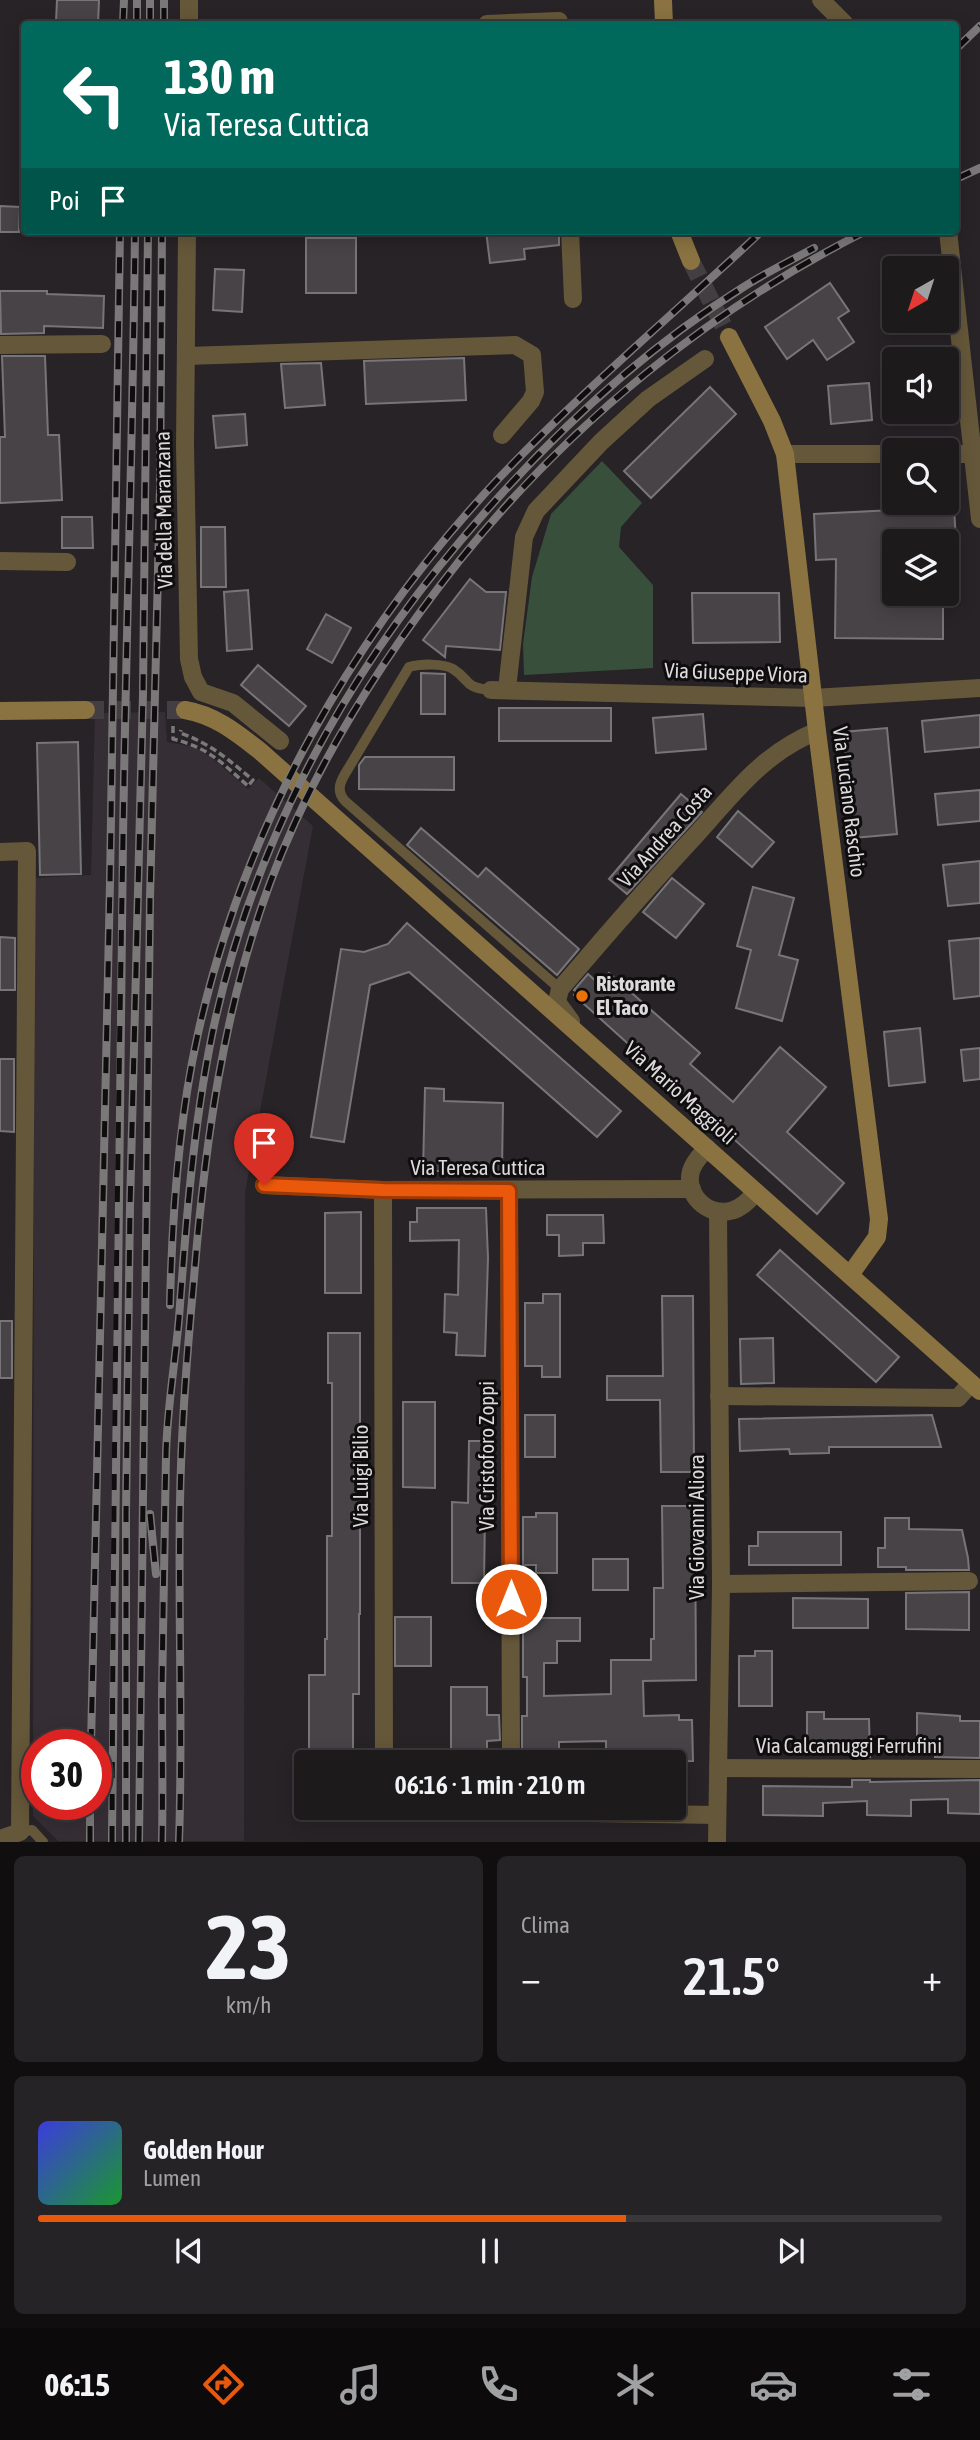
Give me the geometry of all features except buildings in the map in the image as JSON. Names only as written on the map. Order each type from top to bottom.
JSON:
[{"type":"street","points":[[189,0],[189,21]]},
{"type":"street","points":[[663,0],[664,21]]},
{"type":"street","points":[[821,0],[842,21]]},
{"type":"street","name":"Via della Maranzana","points":[[187,235],[189,659],[201,692],[233,703],[280,741]]},
{"type":"street","points":[[570,235],[573,299]]},
{"type":"street","points":[[681,235],[691,261]]},
{"type":"street","points":[[949,235],[977,454],[980,519]]},
{"type":"street","name":"Via Luciano Raschio","points":[[729,337],[772,421],[785,454],[879,1219],[877,1237],[850,1275]]},
{"type":"street","points":[[0,345],[102,344]]},
{"type":"street","points":[[186,356],[515,345],[532,355],[535,392],[531,401],[502,435]]},
{"type":"street","points":[[499,690],[524,537],[536,511],[601,442],[649,399],[705,359]]},
{"type":"street","points":[[785,454],[882,454]]},
{"type":"street","points":[[959,454],[977,454]]},
{"type":"street","points":[[0,561],[67,562]]},
{"type":"street","name":"Via Giuseppe Viora","points":[[499,690],[813,698],[980,688]]},
{"type":"street","points":[[0,711],[86,710]]},
{"type":"street","name":"Via Mario Maggioli","points":[[183,717],[212,717],[236,732],[975,1387]]},
{"type":"street","name":"Via Andrea Costa","points":[[560,989],[751,775],[778,751],[817,731]]},
{"type":"street","points":[[0,852],[27,851],[20,1832],[0,1839]]},
{"type":"street","points":[[560,989],[557,1000],[559,1007],[592,1045]]},
{"type":"street","points":[[707,1148],[695,1161],[691,1171],[692,1189],[700,1203],[718,1212],[739,1208],[756,1192]]},
{"type":"street","name":"Via Teresa Cuttica","points":[[264,1185],[383,1190],[692,1189]]},
{"type":"street","name":"Via Luigi Bilio","points":[[383,1190],[384,1750]]},
{"type":"street","name":"Via Cristoforo Zoppi","points":[[509,1191],[511,1750]]},
{"type":"street","name":"Via Giovanni Aliora","points":[[717,1842],[721,1584],[718,1212]]},
{"type":"street","points":[[719,1396],[958,1398],[975,1387]]},
{"type":"street","points":[[721,1584],[969,1581]]},
{"type":"street","name":"Via Calcamuggi Ferrufini","points":[[718,1768],[980,1769]]},
{"type":"street","points":[[686,1814],[717,1815]]},
{"type":"lane","points":[[499,690],[470,685],[450,667],[409,667],[348,769],[339,790],[345,801],[560,989]]},
{"type":"lane","points":[[20,1832],[32,1830],[43,1842]]},
{"type":"path","points":[[173,739],[196,745],[212,755],[248,786],[253,780],[217,750],[199,739],[180,733],[183,717]]},
{"type":"shaded area","points":[[165,712],[167,742],[195,747],[248,789],[259,778],[313,826],[245,1192],[244,1841],[58,1841],[37,1820],[112,1820],[112,1729],[33,1729],[34,878],[91,875],[95,713]]},
{"type":"green space","points":[[602,461],[642,503],[621,527],[619,547],[653,585],[653,668],[524,675],[523,644],[532,577],[551,514]]},
{"type":"tunnel","points":[[691,261],[729,337]]},
{"type":"tunnel","points":[[86,710],[185,710]]},
{"type":"railway","points":[[123,21],[124,0]]},
{"type":"railway","points":[[137,0],[137,21]]},
{"type":"railway","points":[[150,0],[150,21]]},
{"type":"railway","points":[[164,0],[164,21]]},
{"type":"railway","points":[[959,46],[980,26]]},
{"type":"railway","points":[[959,178],[980,168]]},
{"type":"railway","points":[[91,1729],[110,883],[120,235]]},
{"type":"railway","points":[[112,1842],[119,1089],[135,235]]},
{"type":"railway","points":[[126,1842],[130,1207],[143,693],[148,235]]},
{"type":"railway","points":[[139,1842],[150,899],[160,488],[162,235]]},
{"type":"railway","points":[[170,1305],[177,1171],[197,1038],[217,960],[243,883],[274,809],[311,736],[352,667],[447,536],[532,444],[758,235]]},
{"type":"railway","points":[[179,1842],[182,1447],[198,1227],[210,1127],[228,1028],[254,931],[288,839],[329,755],[377,674],[460,560],[548,462],[645,374],[698,334],[752,296],[859,235]]},
{"type":"railway","points":[[162,1842],[167,1438],[191,1176],[212,1035],[250,900],[276,835],[306,771],[377,651],[418,594],[493,503],[558,435],[664,342],[751,283],[814,248]]},
{"type":"railway","points":[[150,1514],[156,1574]]},
{"type":"railway","points":[[90,1820],[90,1842]]},
{"type":"place","name":"Ristorante El Taco","points":[[582,996]]},
{"type":"route","points":[[264,1185],[509,1191],[511,1599]]}]
